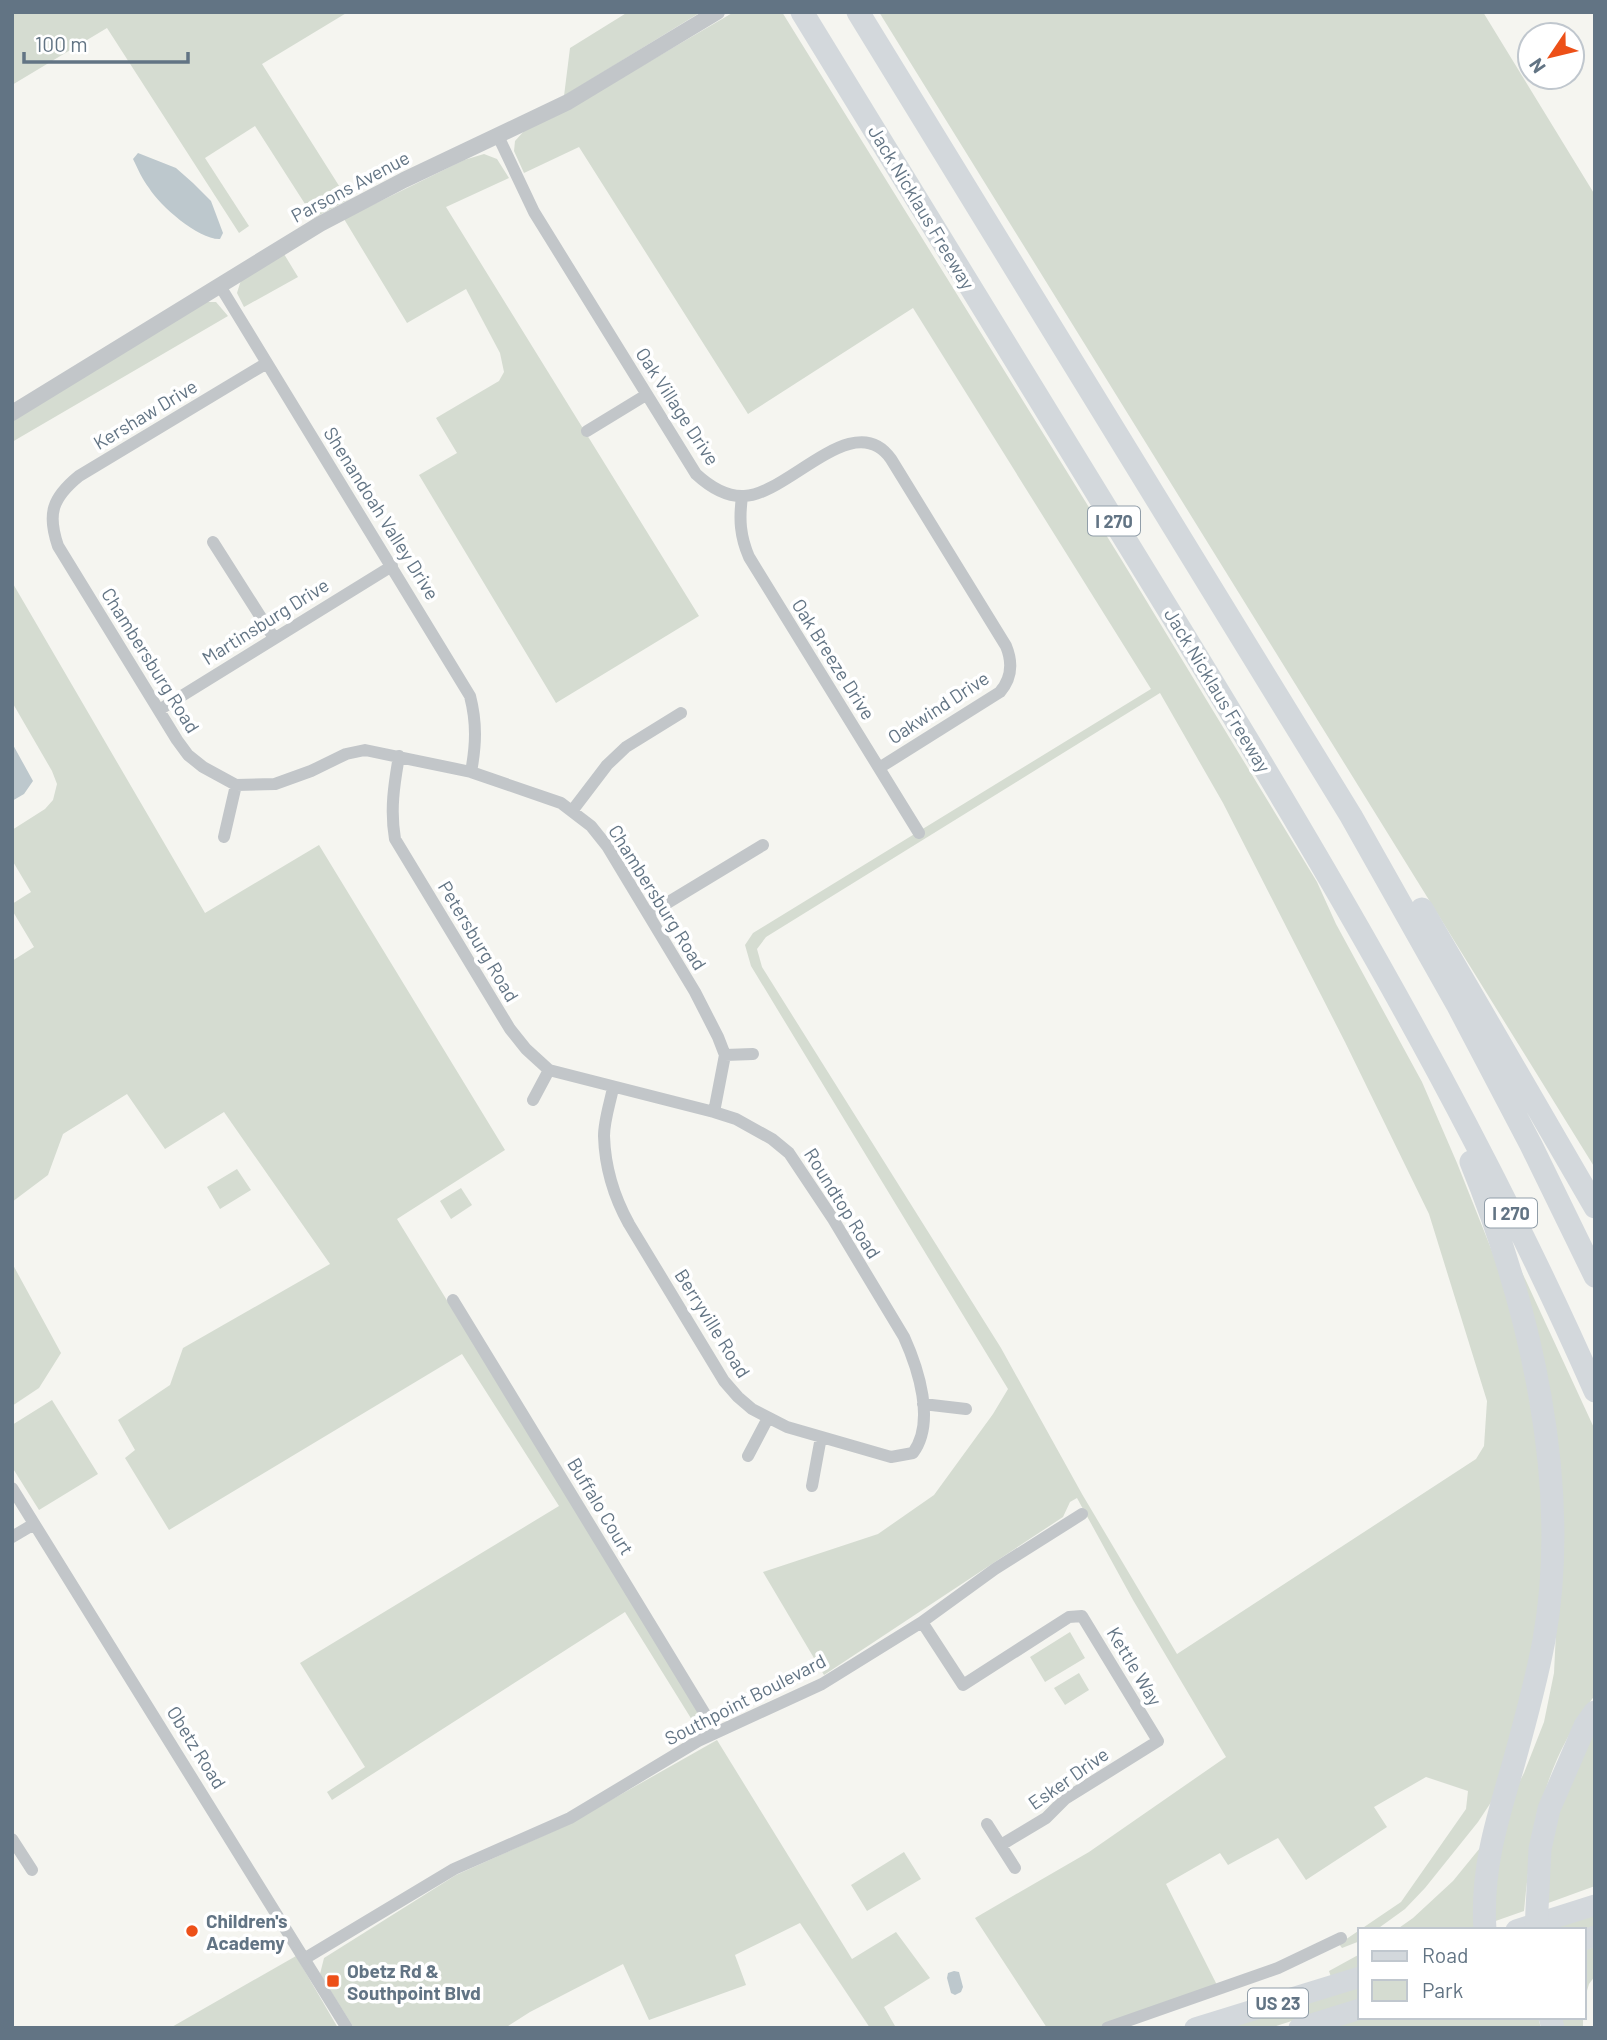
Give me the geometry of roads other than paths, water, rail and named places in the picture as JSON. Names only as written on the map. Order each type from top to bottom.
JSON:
[{"type":"highway","name":"Jack Nicklaus Freeway","points":[[802,12],[1300,824],[1421,1039],[1510,1210],[1595,1391]]},
{"type":"highway","name":"I 270","points":[[858,12],[1351,816],[1457,1004],[1531,1144],[1595,1276]]},
{"type":"highway","points":[[1276,691],[1413,895],[1595,1207]]},
{"type":"highway","points":[[1488,1023],[1595,1228]]},
{"type":"highway","points":[[1421,1039],[1480,1184],[1513,1283],[1535,1376],[1551,1485],[1553,1532],[1544,1638],[1488,1856],[1483,1899],[1485,1928]]},
{"type":"highway","points":[[1536,1928],[1540,1849],[1549,1809],[1585,1726],[1595,1712]]},
{"type":"main road","points":[[1522,1928],[1595,1905]]},
{"type":"main road","name":"US 23","points":[[1195,2028],[1358,1978]]},
{"type":"main road","name":"US 23","points":[[1299,2028],[1358,2009]]},
{"type":"street","name":"Parsons Avenue","points":[[12,413],[328,220],[404,180],[582,95],[717,12]]},
{"type":"street","name":"Oak Village Drive","points":[[498,136],[534,212],[696,474],[721,492],[742,497]]},
{"type":"street","name":"Shenandoah Valley Drive","points":[[220,286],[470,696],[476,716],[477,744],[471,772]]},
{"type":"street","name":"Kershaw Drive","points":[[53,507],[63,489],[79,476],[267,363]]},
{"type":"street","points":[[587,431],[646,395]]},
{"type":"street","name":"Oakwind Drive","points":[[742,497],[764,492],[839,446],[866,441],[882,449],[891,459],[1006,646],[1011,672],[1004,687],[994,698],[879,768]]},
{"type":"street","name":"Oak Breeze Drive","points":[[742,497],[742,539],[749,557],[919,833]]},
{"type":"street","name":"Chambersburg Road","points":[[53,507],[51,527],[58,546],[159,710],[188,754],[203,767],[236,785],[275,784],[346,754],[365,750],[471,772],[561,803],[591,826],[607,846],[695,992],[725,1055]]},
{"type":"street","points":[[213,542],[274,638]]},
{"type":"street","name":"Martinsburg Drive","points":[[159,710],[392,566]]},
{"type":"street","points":[[572,811],[607,765],[626,747],[681,713]]},
{"type":"street","name":"Petersburg Road","points":[[399,756],[392,805],[395,839],[510,1029],[526,1049],[549,1070],[613,1088]]},
{"type":"street","points":[[224,837],[236,785]]},
{"type":"street","points":[[649,914],[763,845]]},
{"type":"street","points":[[714,1112],[725,1055],[753,1055]]},
{"type":"street","points":[[533,1100],[549,1070]]},
{"type":"street","name":"Roundtop Road","points":[[613,1088],[736,1119],[772,1139],[789,1153],[833,1219],[904,1337],[918,1370],[923,1404],[921,1434],[916,1449]]},
{"type":"street","name":"Berryville Road","points":[[613,1088],[604,1134],[610,1181],[616,1199],[724,1381],[738,1397],[768,1418],[787,1427],[891,1457],[908,1455],[916,1449]]},
{"type":"street","name":"Buffalo Court","points":[[453,1300],[716,1731]]},
{"type":"street","points":[[923,1404],[966,1409]]},
{"type":"street","points":[[748,1456],[768,1418]]},
{"type":"street","points":[[812,1486],[821,1437]]},
{"type":"street","name":"Obetz Road","points":[[12,1488],[347,2028]]},
{"type":"street","name":"Southpoint Boulevard","points":[[304,1959],[454,1869],[570,1818],[716,1731],[778,1706],[822,1684],[922,1622],[995,1569],[1082,1514]]},
{"type":"street","points":[[12,1538],[34,1524]]},
{"type":"street","name":"Kettle Way","points":[[922,1622],[963,1685],[1059,1624],[1076,1615],[1082,1616],[1158,1741]]},
{"type":"street","name":"Esker Drive","points":[[1001,1845],[1046,1818],[1065,1799],[1158,1741]]},
{"type":"street","points":[[987,1824],[1015,1868]]},
{"type":"street","points":[[12,1839],[32,1870]]},
{"type":"street","points":[[1107,2028],[1278,1968],[1341,1938]]},
{"type":"place","name":"Children's Academy","points":[[192,1931]]},
{"type":"place","name":"Obetz Rd & Southpoint Blvd","points":[[333,1981]]}]
